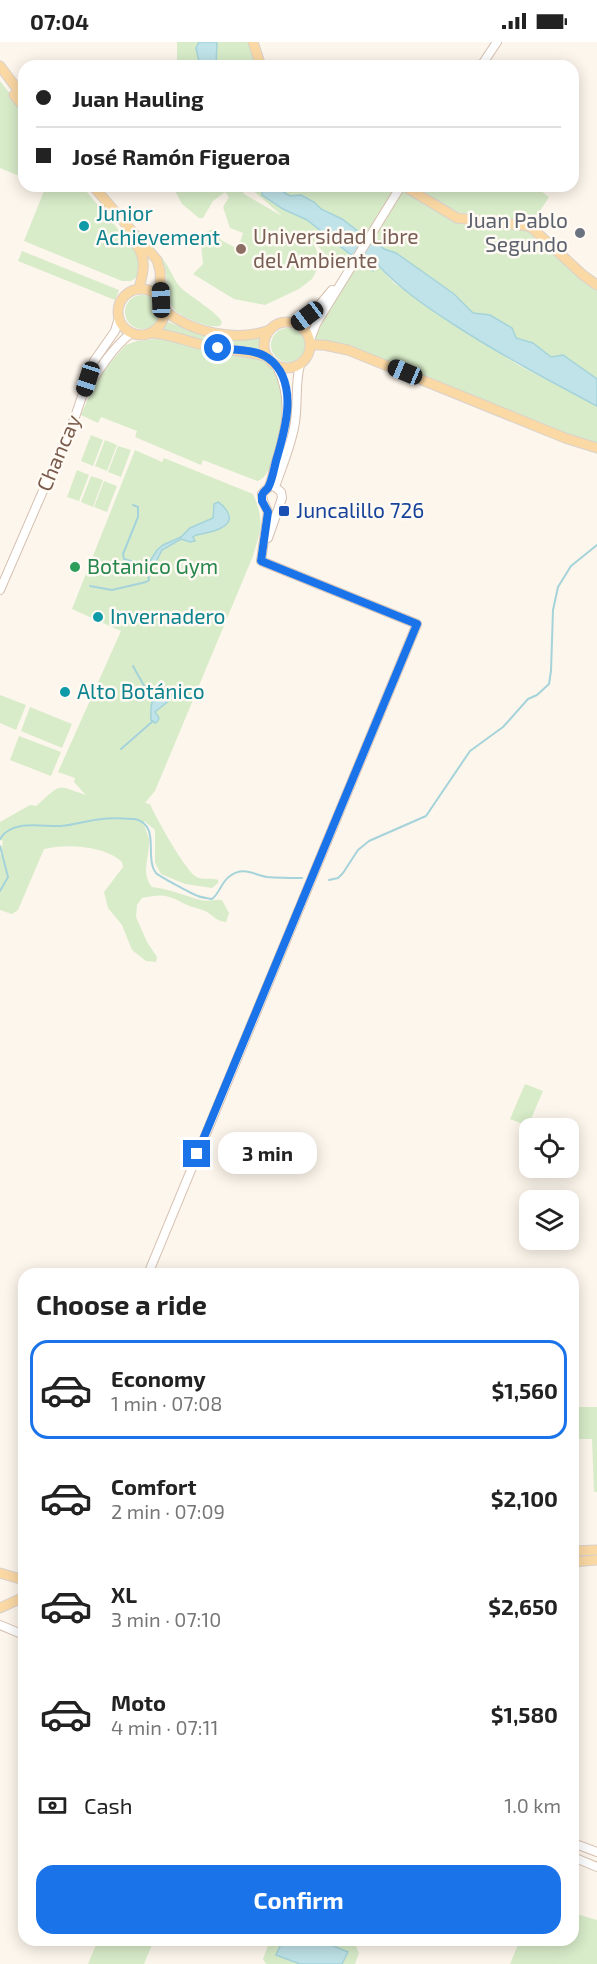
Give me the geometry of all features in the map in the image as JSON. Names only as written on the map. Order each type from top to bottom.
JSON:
[{"type":"main road","points":[[253,42],[259,60]]},
{"type":"main road","points":[[485,60],[497,42]]},
{"type":"main road","points":[[0,66],[18,90]]},
{"type":"main road","points":[[0,76],[18,99]]},
{"type":"main road","points":[[90,192],[141,252],[143,270],[139,288]]},
{"type":"main road","points":[[98,192],[156,260],[160,271],[161,300],[165,311],[185,325],[224,334],[248,336],[270,330],[280,324],[296,324],[304,329],[310,342]]},
{"type":"main road","points":[[276,366],[291,368],[300,364],[308,356],[316,324],[399,192]]},
{"type":"main road","points":[[413,192],[457,218],[528,226],[540,233],[583,275],[597,285]]},
{"type":"main road","points":[[296,324],[316,309],[346,274]]},
{"type":"main road","points":[[161,300],[153,292],[139,288],[125,294],[118,307],[119,318],[124,328],[139,335],[165,333],[204,346],[268,357]]},
{"type":"main road","points":[[152,333],[160,326],[165,311]]},
{"type":"main road","name":"Chancay","points":[[0,590],[82,397],[94,361],[114,331],[119,318]]},
{"type":"main road","points":[[270,330],[264,346],[268,357],[282,377],[286,389],[287,417],[272,487]]},
{"type":"main road","points":[[82,397],[106,358],[131,333]]},
{"type":"main road","points":[[310,342],[348,350],[384,363],[565,438],[597,448]]},
{"type":"main road","points":[[261,561],[268,512],[262,495],[272,487],[294,426],[300,364]]},
{"type":"main road","points":[[261,561],[282,495],[279,490],[272,487]]},
{"type":"main road","points":[[264,504],[272,507],[279,505]]},
{"type":"main road","points":[[150,1268],[417,624],[261,561]]},
{"type":"main road","points":[[579,1551],[597,1550]]},
{"type":"main road","points":[[579,1562],[597,1560]]},
{"type":"main road","points":[[0,1573],[18,1578]]},
{"type":"main road","points":[[0,1608],[18,1600]]},
{"type":"main road","points":[[0,1625],[18,1632]]},
{"type":"main road","points":[[579,1845],[597,1852]]},
{"type":"main road","points":[[579,1859],[597,1866]]},
{"type":"green space","points":[[177,42],[199,42],[196,48],[199,60],[177,60]]},
{"type":"green space","points":[[217,42],[253,42],[259,60],[216,60]]},
{"type":"green space","points":[[0,81],[18,104],[18,176],[0,168]]},
{"type":"green space","points":[[44,192],[87,192],[138,253],[139,276],[131,281],[122,281],[24,241]]},
{"type":"green space","points":[[176,192],[225,192],[213,201],[203,218],[199,218],[182,204]]},
{"type":"green space","points":[[225,192],[243,192],[282,216],[255,192],[263,192],[283,209],[307,220],[316,228],[376,264],[394,283],[468,333],[520,366],[597,406],[597,448],[384,363],[310,345],[346,274],[312,241],[320,264],[312,279],[299,289],[265,305],[234,299],[193,274],[203,264],[200,234],[213,229],[221,240],[238,249],[243,233],[230,228],[223,207],[229,197]]},
{"type":"green space","points":[[284,192],[414,192],[451,215],[528,226],[597,285],[597,379],[551,357],[533,343],[516,338],[490,315],[473,313],[454,294],[396,253],[384,249],[342,219],[321,209],[314,202],[301,195],[290,196]]},
{"type":"green space","points":[[425,192],[542,192],[549,197],[534,220],[528,221],[455,212]]},
{"type":"green space","points":[[22,251],[119,290],[115,300],[18,261]]},
{"type":"green space","points":[[160,256],[181,288],[215,314],[222,322],[220,326],[209,326],[197,322],[175,311],[171,304],[165,269]]},
{"type":"green space","points":[[142,295],[154,300],[159,312],[154,324],[142,329],[130,324],[125,312],[130,300]]},
{"type":"green space","points":[[168,322],[213,335],[260,339],[260,349],[210,343],[161,329]]},
{"type":"green space","points":[[288,328],[300,333],[305,345],[300,357],[288,362],[276,357],[271,345],[276,333]]},
{"type":"green space","points":[[155,339],[256,357],[272,369],[281,387],[282,408],[278,439],[270,467],[264,477],[257,481],[203,460],[201,465],[135,437],[137,431],[101,417],[98,423],[81,415],[98,376],[126,345]]},
{"type":"green space","points":[[91,435],[103,440],[93,466],[81,461]]},
{"type":"green space","points":[[105,440],[117,445],[107,471],[95,466]]},
{"type":"green space","points":[[118,446],[131,450],[121,477],[108,472]]},
{"type":"green space","points":[[135,450],[162,462],[164,458],[253,494],[260,519],[260,531],[253,556],[155,791],[145,803],[150,804],[190,871],[203,879],[218,880],[212,888],[185,884],[161,874],[155,863],[155,830],[144,821],[149,840],[146,870],[152,887],[204,901],[222,900],[229,913],[226,922],[168,896],[142,898],[137,905],[136,917],[147,942],[157,957],[156,962],[146,961],[132,950],[122,925],[108,908],[104,892],[123,867],[122,862],[106,852],[74,846],[44,849],[18,910],[12,914],[0,910],[0,856],[3,841],[0,840],[0,822],[30,805],[36,806],[59,788],[86,795],[74,782],[75,778],[58,772],[121,631],[72,609]]},
{"type":"green space","points":[[77,470],[89,475],[79,501],[67,497]]},
{"type":"green space","points":[[91,476],[103,480],[93,507],[81,502]]},
{"type":"green space","points":[[104,481],[117,486],[107,512],[94,507]]},
{"type":"green space","points":[[0,695],[26,705],[16,730],[0,723]]},
{"type":"green space","points":[[30,707],[72,724],[62,748],[21,731]]},
{"type":"green space","points":[[19,736],[61,752],[51,776],[10,760]]},
{"type":"green space","points":[[525,1084],[543,1091],[531,1118],[519,1118],[519,1122],[510,1119]]},
{"type":"green space","points":[[579,1407],[597,1407],[597,1492],[594,1492],[592,1439],[579,1439]]},
{"type":"green space","points":[[579,1915],[597,1920],[597,1964],[510,1964],[518,1946],[579,1946]]},
{"type":"green space","points":[[96,1946],[152,1946],[144,1964],[88,1964]]},
{"type":"green space","points":[[268,1946],[356,1946],[359,1953],[355,1964],[266,1964],[263,1959]]},
{"type":"water","points":[[199,42],[217,42],[216,60],[199,60],[196,48]]},
{"type":"water","points":[[262,192],[284,192],[290,196],[301,195],[321,209],[342,219],[384,249],[396,253],[454,294],[473,313],[490,315],[512,328],[516,338],[533,343],[551,357],[563,355],[597,379],[597,406],[542,377],[453,324],[394,281],[377,264],[373,271],[307,220],[283,209],[262,195]]},
{"type":"water","points":[[218,502],[228,513],[228,522],[224,526],[196,535],[193,537],[195,541],[181,539],[162,550],[154,566],[147,566],[163,545],[181,537],[190,528],[213,518],[214,504]]},
{"type":"water","points":[[167,686],[172,690],[171,699],[155,712],[159,718],[155,723],[151,720],[152,703]]},
{"type":"water","points":[[280,1946],[334,1946],[348,1952],[342,1964],[300,1964],[276,1955]]},
{"type":"waterway","points":[[133,505],[138,507],[138,517],[123,554],[124,559],[147,566]]},
{"type":"waterway","points":[[329,880],[338,878],[358,850],[369,841],[426,816],[470,751],[503,727],[528,699],[537,695],[549,684],[553,610],[558,587],[571,566],[597,545]]},
{"type":"waterway","points":[[90,586],[112,590],[146,582],[149,580],[147,566]]},
{"type":"waterway","points":[[133,666],[143,684],[154,697]]},
{"type":"waterway","points":[[121,749],[153,721]]},
{"type":"waterway","points":[[0,839],[5,833],[20,826],[61,826],[110,818],[135,819],[143,822],[148,828],[151,859],[156,873],[200,897],[212,899],[227,878],[240,872],[267,877],[302,878]]},
{"type":"waterway","points":[[0,846],[8,877],[0,891]]},
{"type":"place","name":"Junior Achievement","points":[[84,226]]},
{"type":"place","name":"Juan Pablo Segundo","points":[[580,233]]},
{"type":"place","name":"Universidad Libre del Ambiente","points":[[241,249]]},
{"type":"place","name":"Juncalillo 726","points":[[284,511]]},
{"type":"place","name":"Botanico Gym","points":[[75,567]]},
{"type":"place","name":"Invernadero","points":[[98,617]]},
{"type":"place","name":"Alto Botánico","points":[[65,692]]},
{"type":"route","points":[[197,1154],[417,624],[261,561],[268,512],[262,501],[262,495],[268,487],[284,437],[287,417],[286,389],[276,366],[268,357],[218,348]]}]
